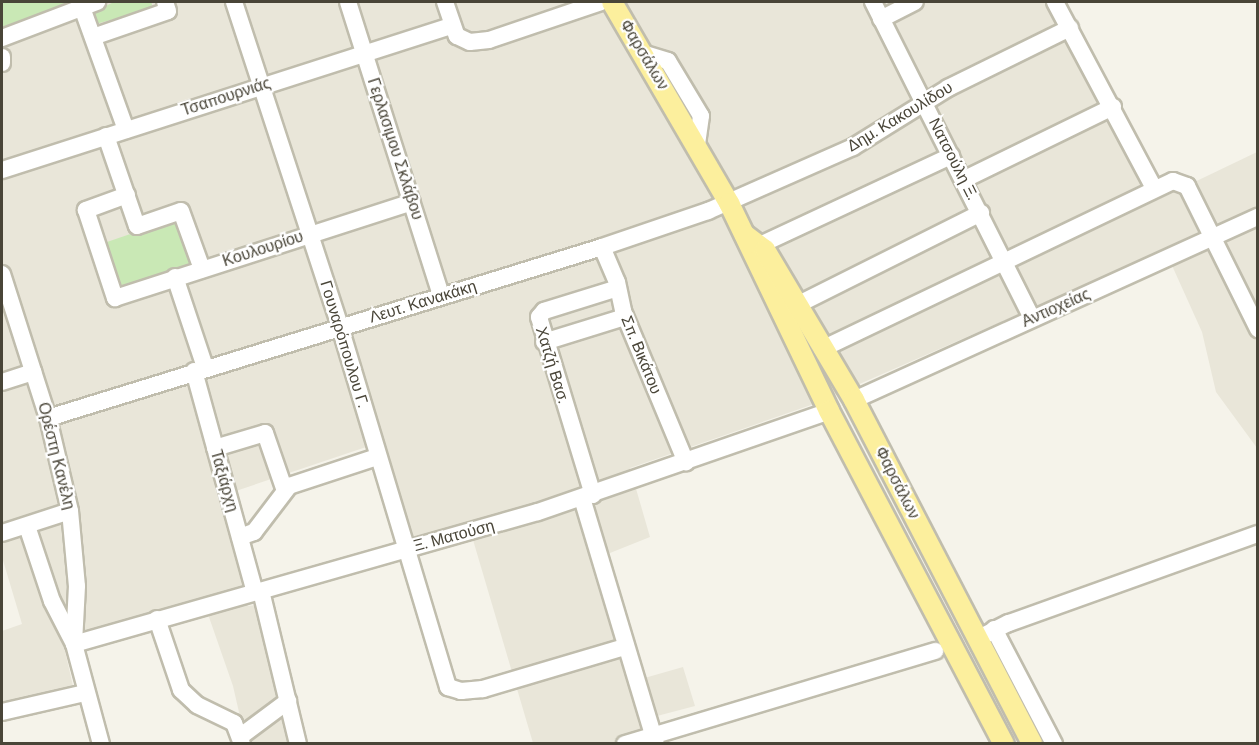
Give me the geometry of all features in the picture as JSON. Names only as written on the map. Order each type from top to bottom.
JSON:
[{"type":"main road","name":"Φαρσάλων","points":[[612,2],[645,54],[729,203],[797,305],[854,400],[986,634],[1032,744]]},
{"type":"main road","name":"Φαρσάλων","points":[[753,240],[752,258],[829,411],[1003,743]]},
{"type":"street","points":[[93,37],[168,11],[165,2]]},
{"type":"street","name":"Γουναρόπουλου Γ.","points":[[234,2],[340,327],[377,457],[448,687],[461,691],[483,689],[625,647]]},
{"type":"street","name":"Γερλασιμου Σκλάβου","points":[[348,2],[441,296]]},
{"type":"street","points":[[445,2],[457,36],[470,42],[489,40],[601,2]]},
{"type":"street","name":"Νατσούλη Ξ.","points":[[873,2],[1006,262],[1032,318]]},
{"type":"street","points":[[882,19],[915,2]]},
{"type":"street","points":[[1056,2],[1154,188]]},
{"type":"street","points":[[2,38],[86,3],[93,37],[126,130]]},
{"type":"street","name":"Τσαπουρνιάς","points":[[2,170],[452,26]]},
{"type":"street","name":"Δημ. Κακουλίδου","points":[[729,203],[853,147],[924,103],[1070,28]]},
{"type":"street","points":[[2,57],[2,63]]},
{"type":"street","points":[[963,180],[1113,107]]},
{"type":"street","points":[[106,136],[137,226],[181,211],[202,269]]},
{"type":"street","points":[[753,240],[951,156]]},
{"type":"street","points":[[822,349],[1006,262],[1154,188],[1173,181],[1187,186],[1257,329]]},
{"type":"street","name":"Κουλουρίου","points":[[127,195],[86,210],[115,298],[412,202]]},
{"type":"street","name":"Λευτ. Κανακάκη","points":[[48,418],[199,369],[602,247],[729,203]]},
{"type":"street","points":[[797,305],[981,213]]},
{"type":"street","name":"Αντιοχείας","points":[[854,400],[1257,217]]},
{"type":"street","name":"Σπ. Βικάτου","points":[[602,247],[618,288],[625,317],[686,462]]},
{"type":"street","name":"Ορέστη Κανέλη","points":[[2,273],[48,418],[70,511],[77,586],[74,644]]},
{"type":"street","name":"Ταξιάρχη","points":[[175,277],[199,369],[215,448],[258,591],[298,744]]},
{"type":"street","name":"Χατζή Βασ.","points":[[618,288],[544,311],[539,321],[625,647],[654,739]]},
{"type":"street","points":[[544,342],[625,317]]},
{"type":"street","points":[[2,382],[33,372]]},
{"type":"street","name":"Ξ. Ματούση","points":[[74,644],[587,496],[829,411]]},
{"type":"street","points":[[215,448],[265,432],[285,491]]},
{"type":"street","points":[[240,537],[254,532],[293,484],[377,457]]},
{"type":"street","points":[[2,533],[70,511]]},
{"type":"street","name":"Ορέστη Κανέλη","points":[[27,526],[52,601],[74,644],[85,693],[101,744]]},
{"type":"street","points":[[1054,744],[986,634],[1257,534]]},
{"type":"street","points":[[157,619],[181,690],[197,705],[228,718],[242,740],[288,701]]},
{"type":"street","points":[[625,744],[654,739],[935,651]]},
{"type":"street","points":[[2,712],[85,693]]},
{"type":"shaded area","points":[[2,2],[1055,2],[1157,200],[1257,152],[1257,448],[1216,392],[1202,332],[1165,250],[814,404],[630,468],[650,537],[590,561],[627,683],[683,667],[695,706],[638,721],[645,743],[533,743],[468,523],[412,538],[381,442],[218,497],[248,606],[256,605],[288,743],[246,743],[233,686],[202,597],[62,638],[73,686],[2,703],[2,631],[22,624],[2,557]]},
{"type":"green space","points":[[2,2],[72,2],[71,5],[3,29]]},
{"type":"green space","points":[[114,2],[151,2],[152,4],[151,9],[96,24],[91,13]]},
{"type":"green space","points":[[177,218],[193,264],[116,291],[100,244]]}]
